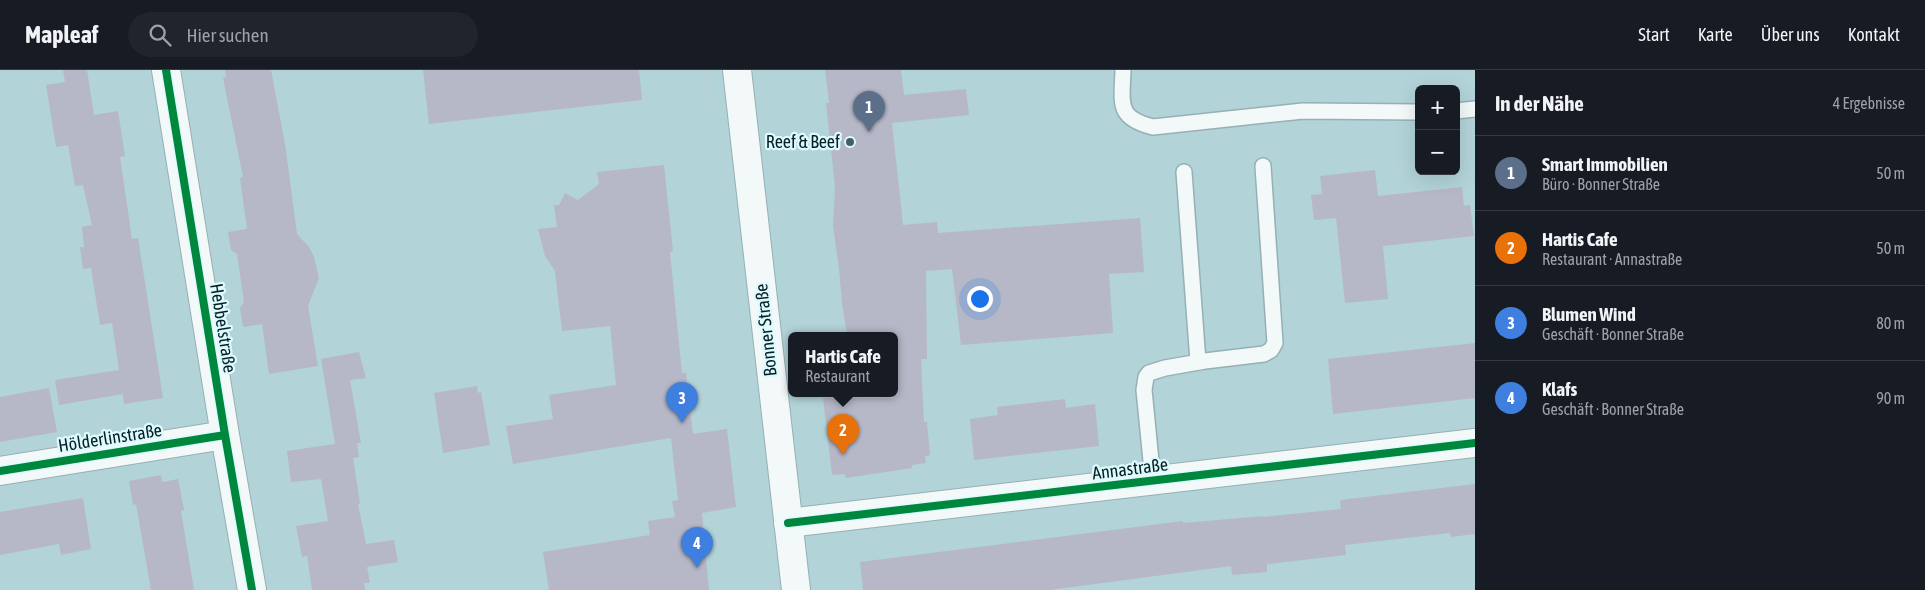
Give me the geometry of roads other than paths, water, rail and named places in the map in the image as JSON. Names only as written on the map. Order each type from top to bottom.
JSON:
[{"type":"street","name":"Hebbelstraße","points":[[166,70],[252,590]]},
{"type":"street","name":"Bonner Straße","points":[[737,70],[796,590]]},
{"type":"street","name":"Hölderlinstraße","points":[[0,471],[225,435]]},
{"type":"street","name":"Annastraße","points":[[788,523],[1475,442]]},
{"type":"lane","points":[[1123,70],[1122,104],[1127,116],[1138,123],[1153,127],[1303,110],[1415,112]]},
{"type":"lane","points":[[1460,111],[1475,109]]},
{"type":"lane","points":[[1153,481],[1144,380],[1149,373],[1198,362],[1264,354],[1272,350],[1275,343],[1263,166]]},
{"type":"lane","points":[[1184,172],[1198,362]]},
{"type":"place","name":"Smart Immobilien","points":[[869,132]]},
{"type":"place","name":"Reef & Beef","points":[[850,142]]},
{"type":"place","name":"Blumen Wind","points":[[682,423]]},
{"type":"place","name":"Hartis Cafe","points":[[843,455]]},
{"type":"place","name":"Klafs","points":[[697,568]]}]
